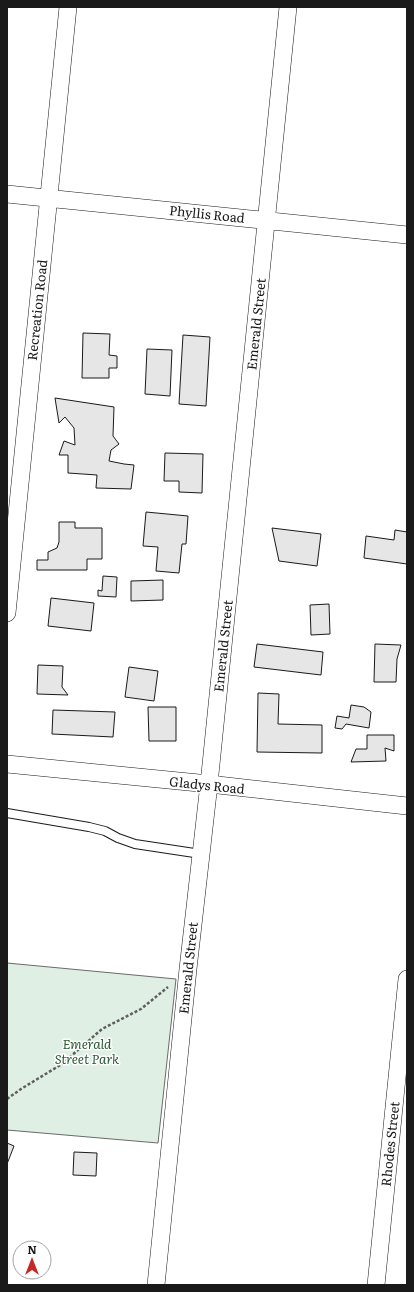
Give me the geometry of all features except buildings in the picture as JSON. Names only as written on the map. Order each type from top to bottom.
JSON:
[{"type":"street","name":"Recreation Road","points":[[7,613],[68,7]]},
{"type":"street","name":"Emerald Street","points":[[156,1285],[188,969],[209,784],[288,7]]},
{"type":"street","name":"Phyllis Road","points":[[7,194],[407,235]]},
{"type":"street","name":"Gladys Road","points":[[7,764],[209,784],[407,806]]},
{"type":"street","name":"Rhodes Street","points":[[376,1285],[407,979]]},
{"type":"lane","points":[[7,813],[89,827],[105,831],[118,838],[135,844],[201,854]]},
{"type":"path","points":[[7,1099],[21,1088],[62,1064],[102,1029],[141,1009],[165,991],[188,969]]},
{"type":"green space","name":"Emerald Street Park","points":[[7,963],[176,979],[158,1143],[7,1130]]}]
